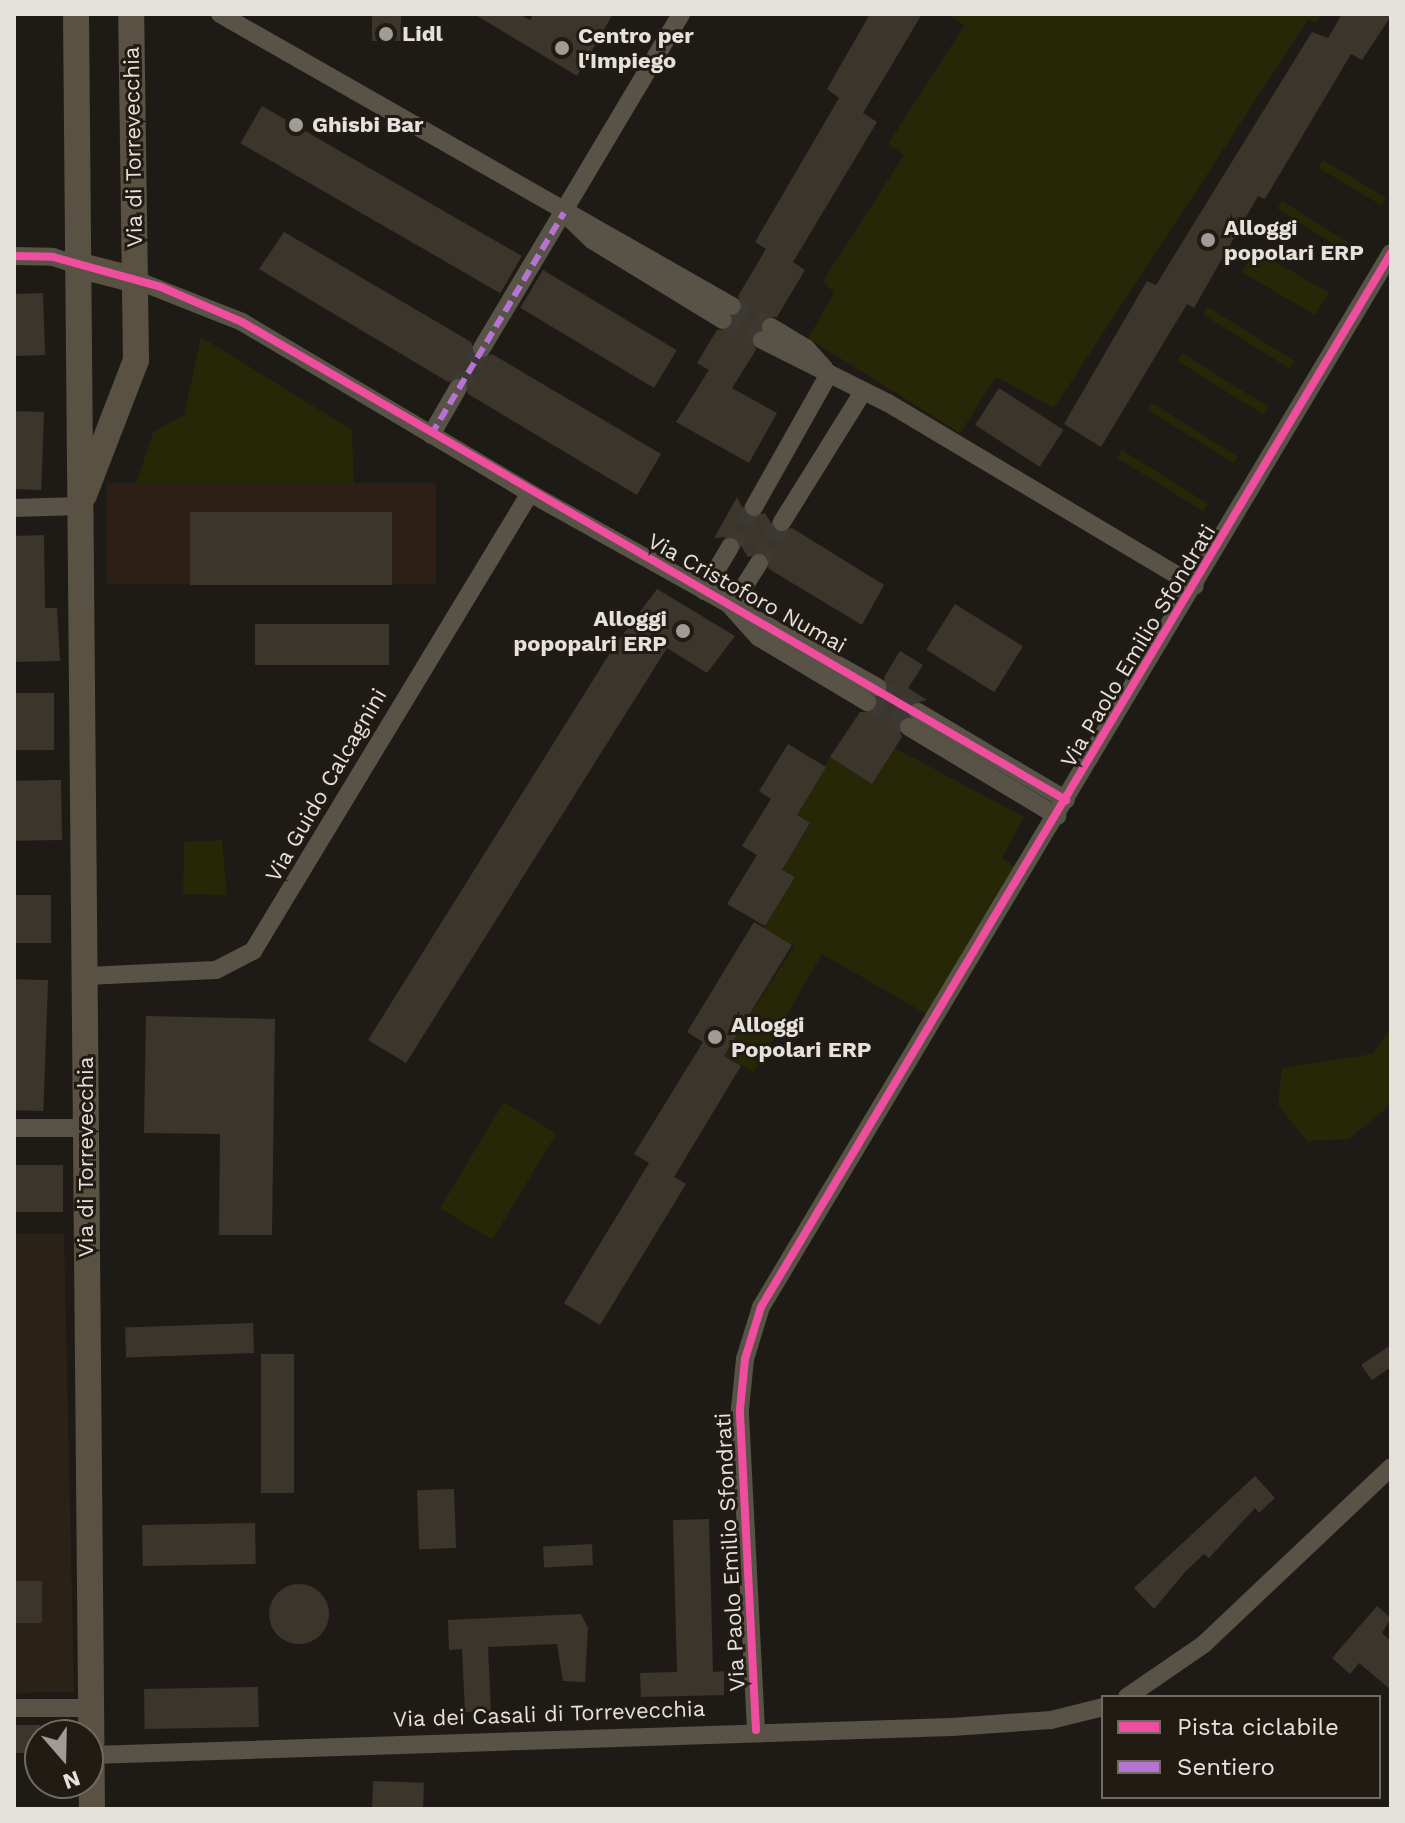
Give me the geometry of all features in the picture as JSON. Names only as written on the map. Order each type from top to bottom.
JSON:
[{"type":"main road","name":"Via di Torrevecchia","points":[[76,14],[91,1719]]},
{"type":"main road","name":"Via di Torrevecchia","points":[[80,506],[133,374],[136,280],[131,14]]},
{"type":"main road","name":"Via di Torrevecchia","points":[[77,265],[136,280]]},
{"type":"street","points":[[220,14],[564,213],[584,218],[728,313]]},
{"type":"street","points":[[482,348],[681,14]]},
{"type":"street","name":"Via Paolo Emilio Sfondrati","points":[[756,1730],[740,1409],[745,1359],[761,1307],[1195,586],[1391,253]]},
{"type":"street","points":[[14,256],[53,257],[77,265]]},
{"type":"street","name":"Via Cristoforo Numai","points":[[136,280],[242,322],[530,493],[704,591],[872,695]]},
{"type":"street","points":[[766,334],[829,374],[1195,586]]},
{"type":"street","points":[[754,507],[829,374]]},
{"type":"street","points":[[431,435],[458,388]]},
{"type":"street","points":[[782,522],[863,392]]},
{"type":"street","name":"Via Guido Calcagnini","points":[[86,976],[216,970],[253,951],[530,493]]},
{"type":"street","points":[[14,508],[80,506]]},
{"type":"street","points":[[704,591],[730,547]]},
{"type":"street","points":[[731,607],[759,563]]},
{"type":"street","points":[[914,720],[1061,808]]},
{"type":"street","points":[[14,1128],[86,1128]]},
{"type":"street","points":[[1130,1695],[1204,1644],[1391,1467]]},
{"type":"street","name":"Via dei Casali di Torrevecchia","points":[[104,1755],[756,1730],[1000,1725],[1101,1707]]},
{"type":"street","points":[[14,1708],[91,1708]]},
{"type":"shaded area","points":[[107,483],[436,483],[436,584],[107,584]]},
{"type":"shaded area","points":[[14,1234],[64,1234],[74,1692],[14,1693]]},
{"type":"green space","points":[[949,14],[1322,14],[1316,23],[1308,20],[1054,408],[996,377],[960,433],[808,338],[834,293],[823,281],[904,155],[888,144],[964,26]]},
{"type":"green space","points":[[1323,160],[1386,198],[1382,206],[1318,168]]},
{"type":"green space","points":[[1282,201],[1360,250],[1355,257],[1277,209]]},
{"type":"green space","points":[[1255,250],[1329,292],[1316,315],[1242,273]]},
{"type":"green space","points":[[1208,307],[1295,361],[1290,369],[1203,315]]},
{"type":"green space","points":[[201,337],[352,430],[354,484],[136,484],[153,432],[184,415]]},
{"type":"green space","points":[[1182,353],[1269,407],[1264,415],[1177,361]]},
{"type":"green space","points":[[1152,403],[1238,457],[1233,463],[1148,410]]},
{"type":"green space","points":[[1122,450],[1208,504],[1203,511],[1117,458]]},
{"type":"green space","points":[[895,748],[1024,817],[1002,858],[1015,867],[928,1015],[822,954],[754,1072],[724,1056],[794,946],[764,928],[794,878],[782,870],[810,824],[797,815],[830,757],[872,784]]},
{"type":"green space","points":[[222,840],[227,895],[183,894],[184,842]]},
{"type":"green space","points":[[1391,1027],[1391,1104],[1349,1139],[1307,1141],[1278,1105],[1282,1068],[1373,1054]]},
{"type":"green space","points":[[504,1102],[556,1133],[492,1240],[440,1208]]},
{"type":"building","points":[[372,14],[401,14],[401,41],[372,41]]},
{"type":"building","name":"Centro per l'Impiego","points":[[474,14],[519,14],[530,20],[533,14],[613,14],[577,76]]},
{"type":"building","points":[[870,14],[922,14],[863,113],[877,122],[793,262],[805,270],[777,317],[765,317],[751,335],[756,350],[732,388],[777,413],[749,463],[676,422],[709,370],[697,363],[717,330],[729,330],[743,311],[738,296],[766,249],[755,242],[839,98],[827,89]]},
{"type":"building","name":"Alloggi popolari ERP","points":[[1342,14],[1391,16],[1362,60],[1351,54],[1265,199],[1258,196],[1194,308],[1187,304],[1101,447],[1064,424],[1147,281],[1156,285],[1312,32],[1328,38]]},
{"type":"building","points":[[262,106],[522,256],[500,293],[241,143]]},
{"type":"building","points":[[284,232],[471,342],[477,359],[492,354],[661,454],[637,495],[468,394],[465,378],[448,382],[259,269]]},
{"type":"building","points":[[543,270],[677,350],[654,388],[520,308]]},
{"type":"building","points":[[43,293],[45,355],[16,356],[14,294]]},
{"type":"building","points":[[999,388],[1064,430],[1040,467],[975,425]]},
{"type":"building","points":[[14,411],[44,412],[41,490],[14,489]]},
{"type":"building","points":[[737,497],[747,517],[765,513],[776,532],[792,528],[884,585],[862,625],[769,569],[765,553],[748,557],[735,536],[714,538]]},
{"type":"building","points":[[190,512],[392,512],[392,585],[190,585]]},
{"type":"building","points":[[44,535],[45,608],[57,608],[60,661],[14,662],[14,536]]},
{"type":"building","points":[[657,589],[735,636],[707,673],[667,648],[406,1063],[368,1040],[615,645]]},
{"type":"building","points":[[955,604],[1023,646],[994,692],[926,650]]},
{"type":"building","points":[[255,624],[389,624],[389,665],[255,665]]},
{"type":"building","points":[[900,651],[923,665],[908,688],[927,700],[908,705],[897,726],[902,737],[872,784],[830,757],[860,712],[873,712],[887,693],[884,677]]},
{"type":"building","points":[[14,693],[54,693],[54,750],[14,750]]},
{"type":"building","points":[[788,744],[826,767],[797,815],[810,823],[782,870],[795,877],[765,926],[727,904],[757,855],[742,846],[771,799],[759,791]]},
{"type":"building","points":[[61,780],[62,840],[15,841],[14,781]]},
{"type":"building","points":[[14,895],[51,895],[51,943],[14,943]]},
{"type":"building","name":"Alloggi Popolari ERP","points":[[754,922],[792,945],[724,1056],[741,1066],[674,1177],[686,1184],[600,1325],[564,1303],[649,1163],[634,1154],[703,1042],[687,1032]]},
{"type":"building","points":[[14,979],[48,980],[43,1111],[14,1110]]},
{"type":"building","points":[[146,1016],[275,1019],[272,1235],[219,1235],[220,1134],[144,1133]]},
{"type":"building","points":[[14,1165],[63,1165],[63,1212],[14,1212]]},
{"type":"building","points":[[253,1323],[254,1353],[126,1357],[125,1327]]},
{"type":"building","points":[[1391,1345],[1391,1367],[1372,1380],[1361,1365]]},
{"type":"building","points":[[261,1354],[294,1354],[294,1493],[261,1493]]},
{"type":"building","points":[[1255,1476],[1275,1498],[1259,1513],[1255,1508],[1209,1558],[1204,1554],[1154,1609],[1134,1588]]},
{"type":"building","points":[[454,1489],[456,1548],[419,1549],[417,1490]]},
{"type":"building","points":[[709,1519],[713,1672],[724,1671],[724,1695],[641,1697],[640,1673],[677,1672],[673,1520]]},
{"type":"building","points":[[255,1523],[256,1564],[143,1566],[142,1525]]},
{"type":"building","points":[[592,1544],[593,1565],[544,1568],[543,1547]]},
{"type":"building","points":[[14,1581],[42,1581],[42,1623],[14,1623]]},
{"type":"building","points":[[299,1584],[311,1586],[320,1593],[327,1602],[327,1626],[320,1635],[311,1642],[299,1644],[287,1642],[278,1635],[271,1626],[269,1614],[271,1602],[278,1593],[287,1586]]},
{"type":"building","points":[[1377,1606],[1391,1618],[1382,1633],[1391,1641],[1391,1690],[1359,1663],[1350,1674],[1332,1658]]},
{"type":"building","points":[[581,1614],[588,1628],[585,1682],[563,1681],[557,1644],[488,1647],[491,1711],[465,1712],[462,1649],[449,1650],[448,1620]]},
{"type":"building","points":[[258,1687],[259,1727],[145,1729],[144,1689]]},
{"type":"building","points":[[14,1725],[24,1725],[24,1753],[14,1753]]},
{"type":"building","points":[[373,1781],[424,1783],[423,1809],[372,1809]]},
{"type":"tunnel","points":[[732,306],[771,327]]},
{"type":"tunnel","points":[[723,320],[762,340]]},
{"type":"tunnel","points":[[458,388],[482,348]]},
{"type":"tunnel","points":[[730,547],[754,507]]},
{"type":"tunnel","points":[[759,563],[782,522]]},
{"type":"tunnel","points":[[877,687],[918,712]]},
{"type":"tunnel","points":[[867,702],[909,727]]},
{"type":"marked path","points":[[431,435],[564,213]]},
{"type":"cycle path","points":[[756,1730],[740,1409],[745,1359],[761,1307],[1391,253]]},
{"type":"cycle path","points":[[14,256],[53,257],[161,287],[242,322],[1066,800]]},
{"type":"place","name":"Lidl","points":[[386,34]]},
{"type":"place","name":"Centro per l'Impiego","points":[[562,48]]},
{"type":"place","name":"Ghisbi Bar","points":[[296,125]]},
{"type":"place","name":"Alloggi popolari ERP","points":[[1208,240]]},
{"type":"place","name":"Alloggi popopalri ERP","points":[[683,631]]},
{"type":"place","name":"Alloggi Popolari ERP","points":[[715,1037]]}]
